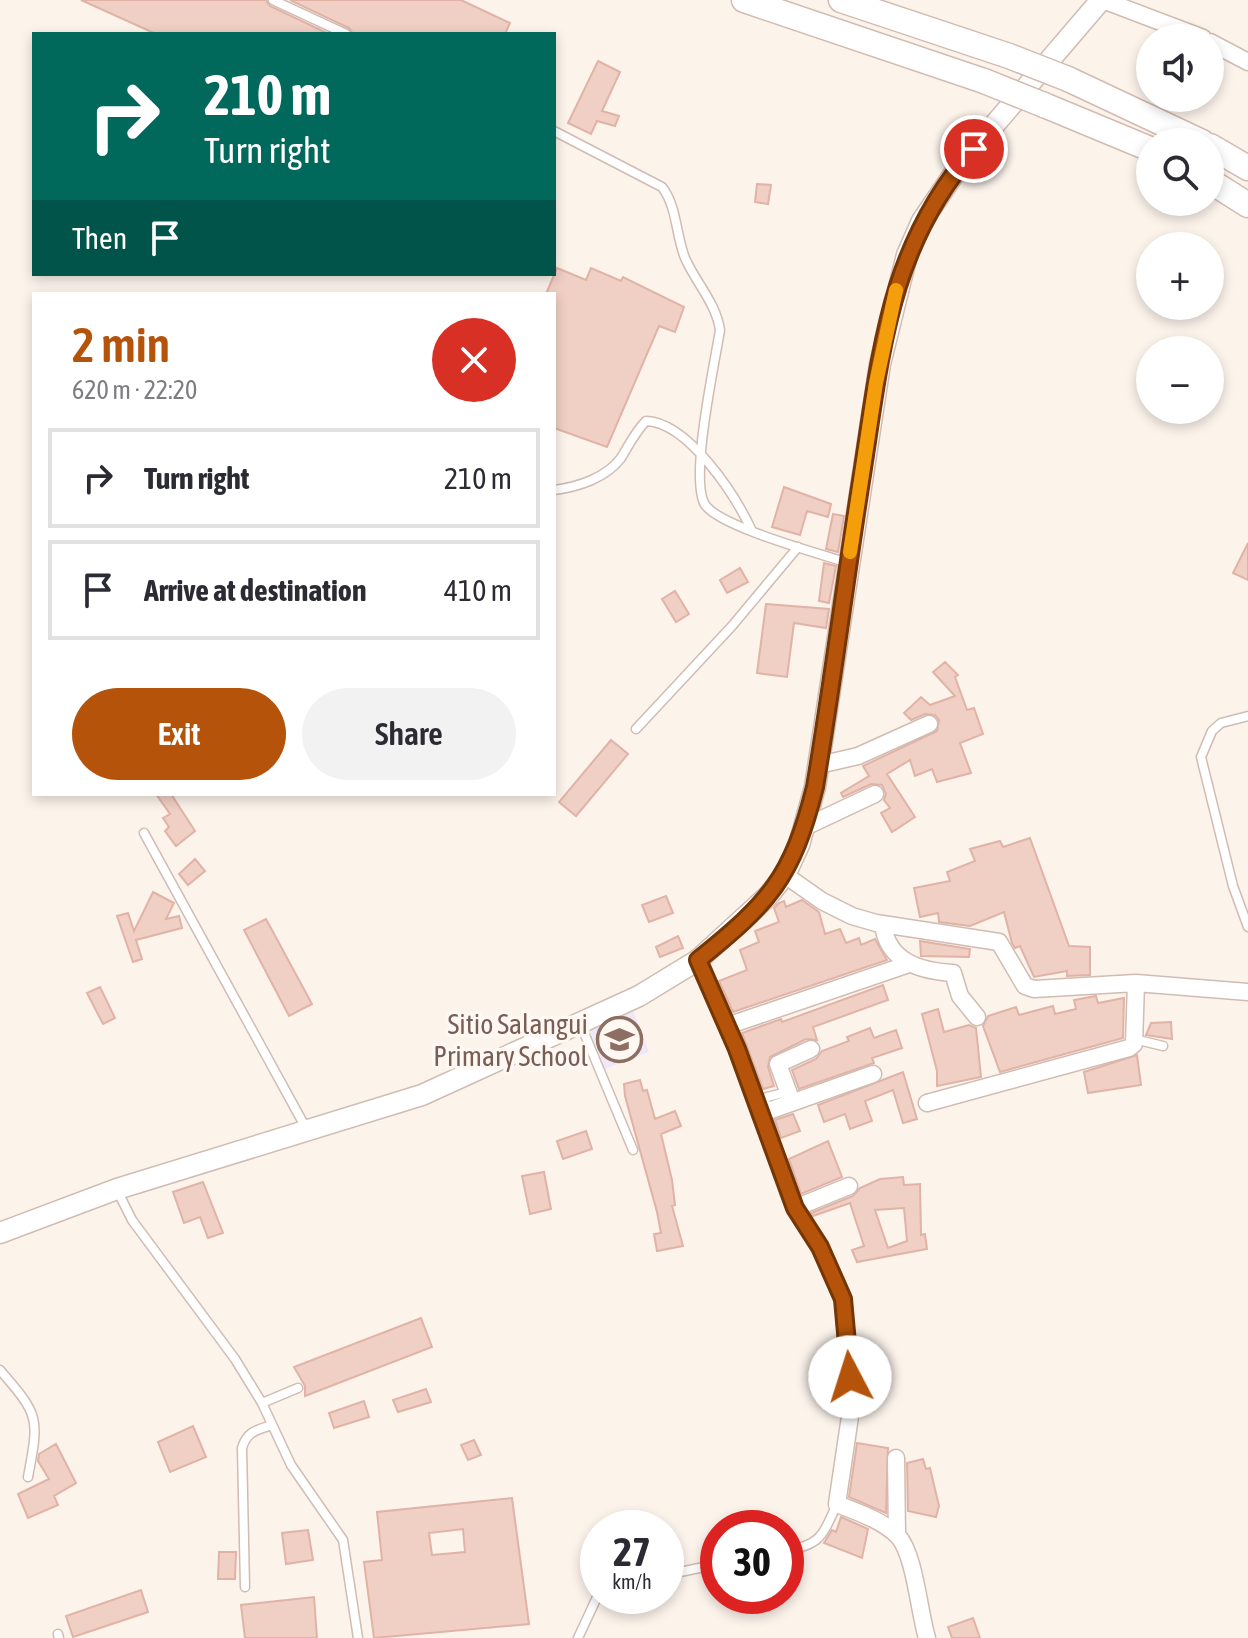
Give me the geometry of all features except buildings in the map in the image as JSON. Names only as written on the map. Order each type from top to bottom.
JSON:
[{"type":"main road","points":[[744,0],[984,81],[1136,143]]},
{"type":"main road","points":[[841,0],[1009,56],[1068,79],[1172,128]]},
{"type":"main road","points":[[1224,154],[1248,168]]},
{"type":"main road","points":[[1224,190],[1248,205]]},
{"type":"street","points":[[0,1233],[117,1189],[422,1095],[639,996],[698,960],[748,918],[785,875],[805,827],[819,765],[880,364],[899,279],[918,230],[960,165],[1102,0],[1166,24]]},
{"type":"street","points":[[1224,49],[1248,62]]},
{"type":"street","points":[[819,765],[858,756],[929,724]]},
{"type":"street","points":[[805,827],[875,794]]},
{"type":"street","points":[[785,875],[836,910],[883,924],[990,938],[1005,947],[1025,986],[1034,989],[1136,983],[1248,992]]},
{"type":"street","points":[[883,924],[889,948],[909,964],[953,973],[960,996],[977,1017]]},
{"type":"street","points":[[698,960],[727,1026],[795,1208],[820,1247],[843,1299],[852,1403],[837,1504],[868,1516],[897,1535],[906,1548],[927,1638]]},
{"type":"street","points":[[727,1026],[909,964]]},
{"type":"street","points":[[927,1103],[1129,1048],[1133,1039],[1136,983]]},
{"type":"street","points":[[790,1097],[778,1064],[811,1049]]},
{"type":"street","points":[[761,1114],[790,1097],[873,1074]]},
{"type":"street","points":[[795,1208],[849,1186]]},
{"type":"street","points":[[896,1458],[897,1535]]},
{"type":"lane","points":[[273,0],[342,32]]},
{"type":"lane","points":[[556,132],[662,187],[668,195],[683,254],[718,314],[720,330],[700,457],[699,492],[706,507],[751,529],[848,563]]},
{"type":"lane","points":[[556,489],[603,475],[615,465],[646,421],[676,433],[714,467],[736,498],[751,529]]},
{"type":"lane","points":[[636,729],[732,626],[798,547]]},
{"type":"lane","points":[[1248,716],[1221,723],[1212,731],[1201,757],[1233,886],[1248,927]]},
{"type":"lane","points":[[144,833],[308,1132]]},
{"type":"lane","points":[[580,1022],[633,1150]]},
{"type":"lane","points":[[1133,1039],[1163,1046]]},
{"type":"lane","points":[[117,1189],[132,1220],[235,1359],[262,1403],[291,1465],[343,1540],[358,1638]]},
{"type":"lane","points":[[0,1370],[29,1405],[36,1423],[28,1477]]},
{"type":"lane","points":[[262,1403],[298,1388]]},
{"type":"lane","points":[[245,1587],[242,1448],[245,1437],[272,1425]]},
{"type":"lane","points":[[804,1547],[820,1539],[837,1504]]},
{"type":"lane","points":[[578,1638],[589,1614]]},
{"type":"shaded area","name":"Sitio Salangui Primary School","points":[[633,1011],[649,1052],[605,1069],[589,1028]]},
{"type":"slow traffic","points":[[850,552],[876,383],[896,290]]},
{"type":"place","name":"Sitio Salangui Primary School","points":[[619,1040]]},
{"type":"route","points":[[850,1377],[843,1299],[820,1247],[795,1208],[737,1049],[698,960],[733,932],[768,896],[785,875],[799,845],[815,787],[873,402],[894,297],[922,221],[974,149]]}]
